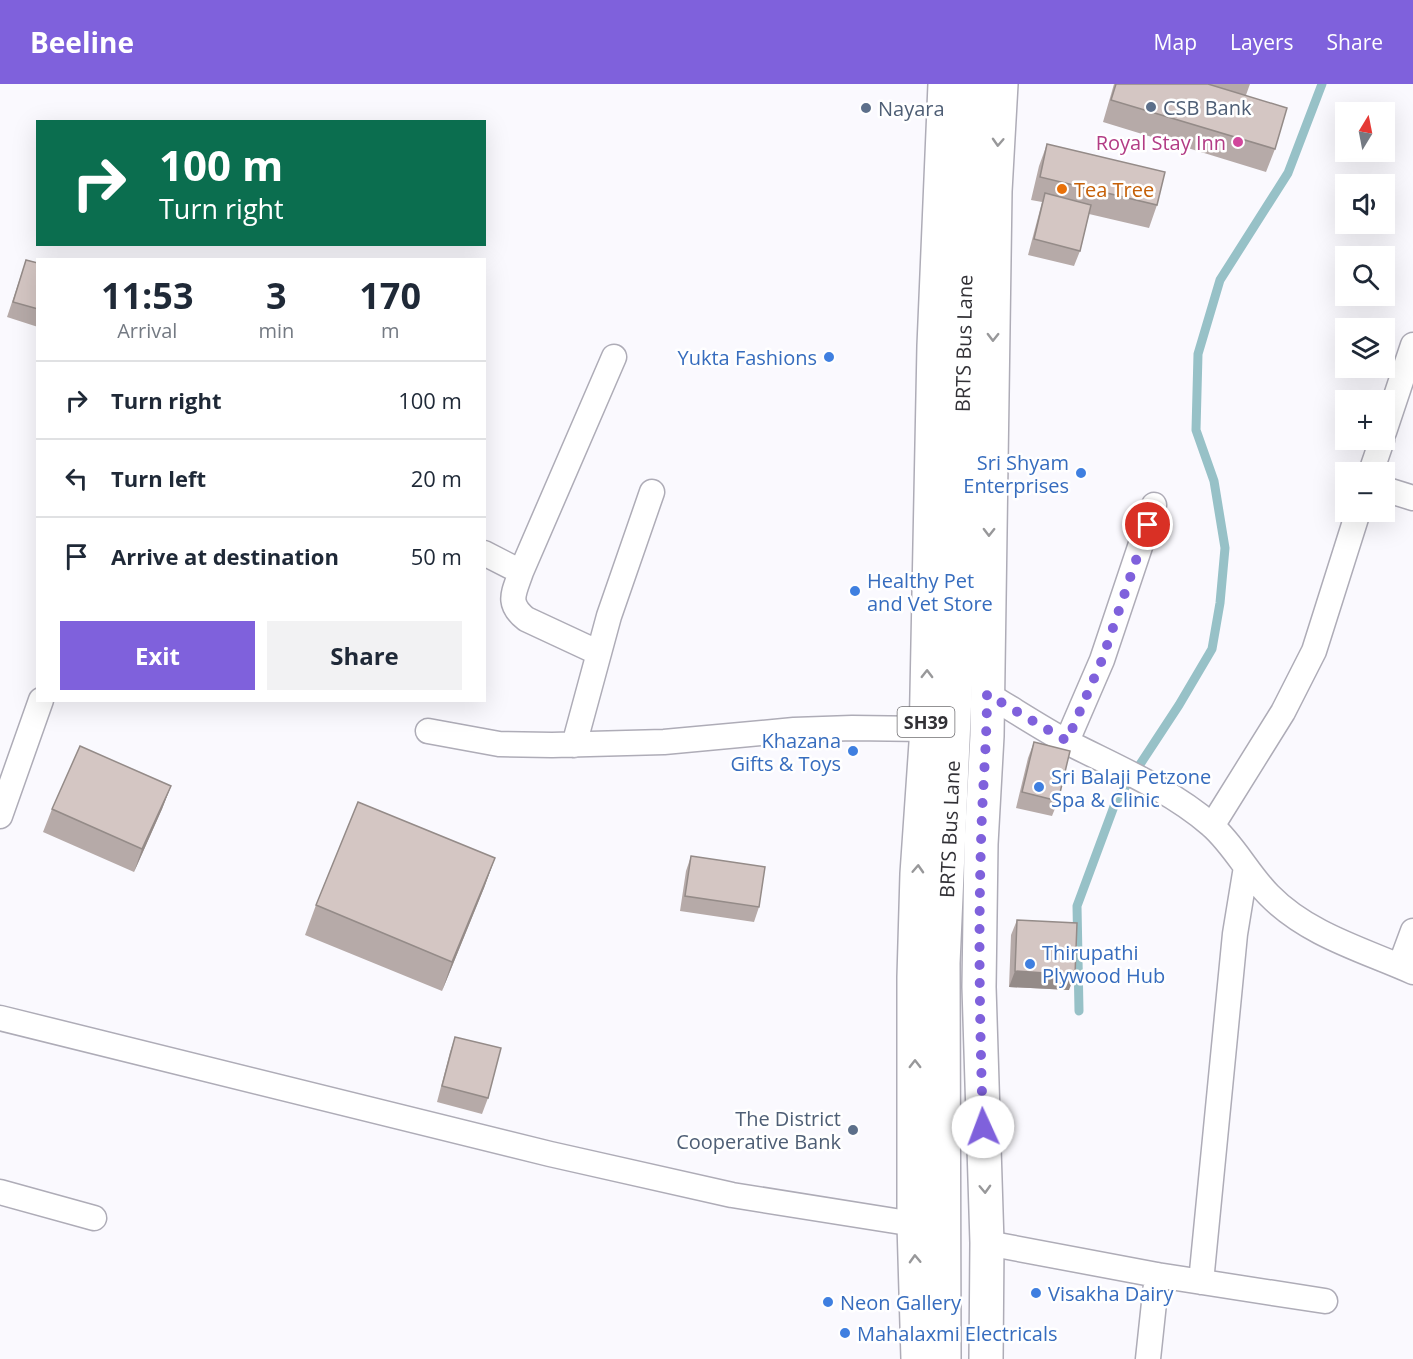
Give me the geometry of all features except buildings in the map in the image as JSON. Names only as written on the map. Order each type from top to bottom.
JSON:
[{"type":"main road","name":"SH39","points":[[918,1359],[914,1224],[914,977],[917,874],[926,729],[934,346],[945,84]]},
{"type":"main road","name":"BRTS Bus Lane","points":[[944,1359],[943,963],[957,651],[965,246],[971,84]]},
{"type":"main road","points":[[986,1359],[987,1243],[979,987],[981,844],[987,736],[995,191],[1001,84]]},
{"type":"street","points":[[1395,399],[1413,345]]},
{"type":"street","points":[[599,653],[526,619],[515,611],[513,603],[521,572],[614,357]]},
{"type":"street","points":[[574,745],[609,616],[652,492]]},
{"type":"street","points":[[1395,492],[1413,498]]},
{"type":"street","points":[[1067,741],[1102,660],[1154,505]]},
{"type":"street","points":[[1212,826],[1283,712],[1314,651],[1355,522]]},
{"type":"street","points":[[486,554],[521,572]]},
{"type":"street","points":[[987,694],[1067,741],[1146,782],[1212,826],[1268,895],[1304,922],[1352,947],[1407,969],[1413,931]]},
{"type":"street","points":[[0,816],[40,702]]},
{"type":"street","points":[[428,731],[499,744],[574,745],[664,742],[794,730],[926,729]]},
{"type":"street","points":[[1200,1282],[1235,934],[1246,867]]},
{"type":"street","points":[[0,1018],[675,1183],[732,1195],[914,1224]]},
{"type":"street","points":[[0,1192],[94,1218]]},
{"type":"street","points":[[987,1243],[1157,1275],[1325,1301]]},
{"type":"street","points":[[1148,1359],[1157,1275]]},
{"type":"waterway","points":[[1079,1011],[1077,906],[1116,801],[1179,705],[1212,649],[1220,603],[1225,548],[1214,481],[1196,430],[1198,354],[1220,280],[1288,173],[1322,84]]},
{"type":"place","name":"CSB Bank","points":[[1151,107]]},
{"type":"place","name":"Nayara","points":[[866,108]]},
{"type":"place","name":"Royal Stay Inn","points":[[1238,142]]},
{"type":"place","name":"Tea Tree","points":[[1062,189]]},
{"type":"place","name":"Yukta Fashions","points":[[829,357]]},
{"type":"place","name":"Sri Shyam Enterprises","points":[[1081,473]]},
{"type":"place","name":"Healthy Pet and Vet Store","points":[[855,591]]},
{"type":"place","name":"Khazana Gifts & Toys","points":[[853,751]]},
{"type":"place","name":"Sri Balaji Petzone Spa & Clinic","points":[[1039,787]]},
{"type":"place","name":"Thirupathi Plywood Hub","points":[[1030,964]]},
{"type":"place","name":"The District Cooperative Bank","points":[[853,1130]]},
{"type":"place","name":"Visakha Dairy","points":[[1036,1293]]},
{"type":"place","name":"Neon Gallery","points":[[828,1302]]},
{"type":"place","name":"Mahalaxmi Electricals","points":[[845,1333]]},
{"type":"route","points":[[983,1127],[979,987],[981,844],[987,694],[1067,741],[1102,660],[1148,525]]}]
